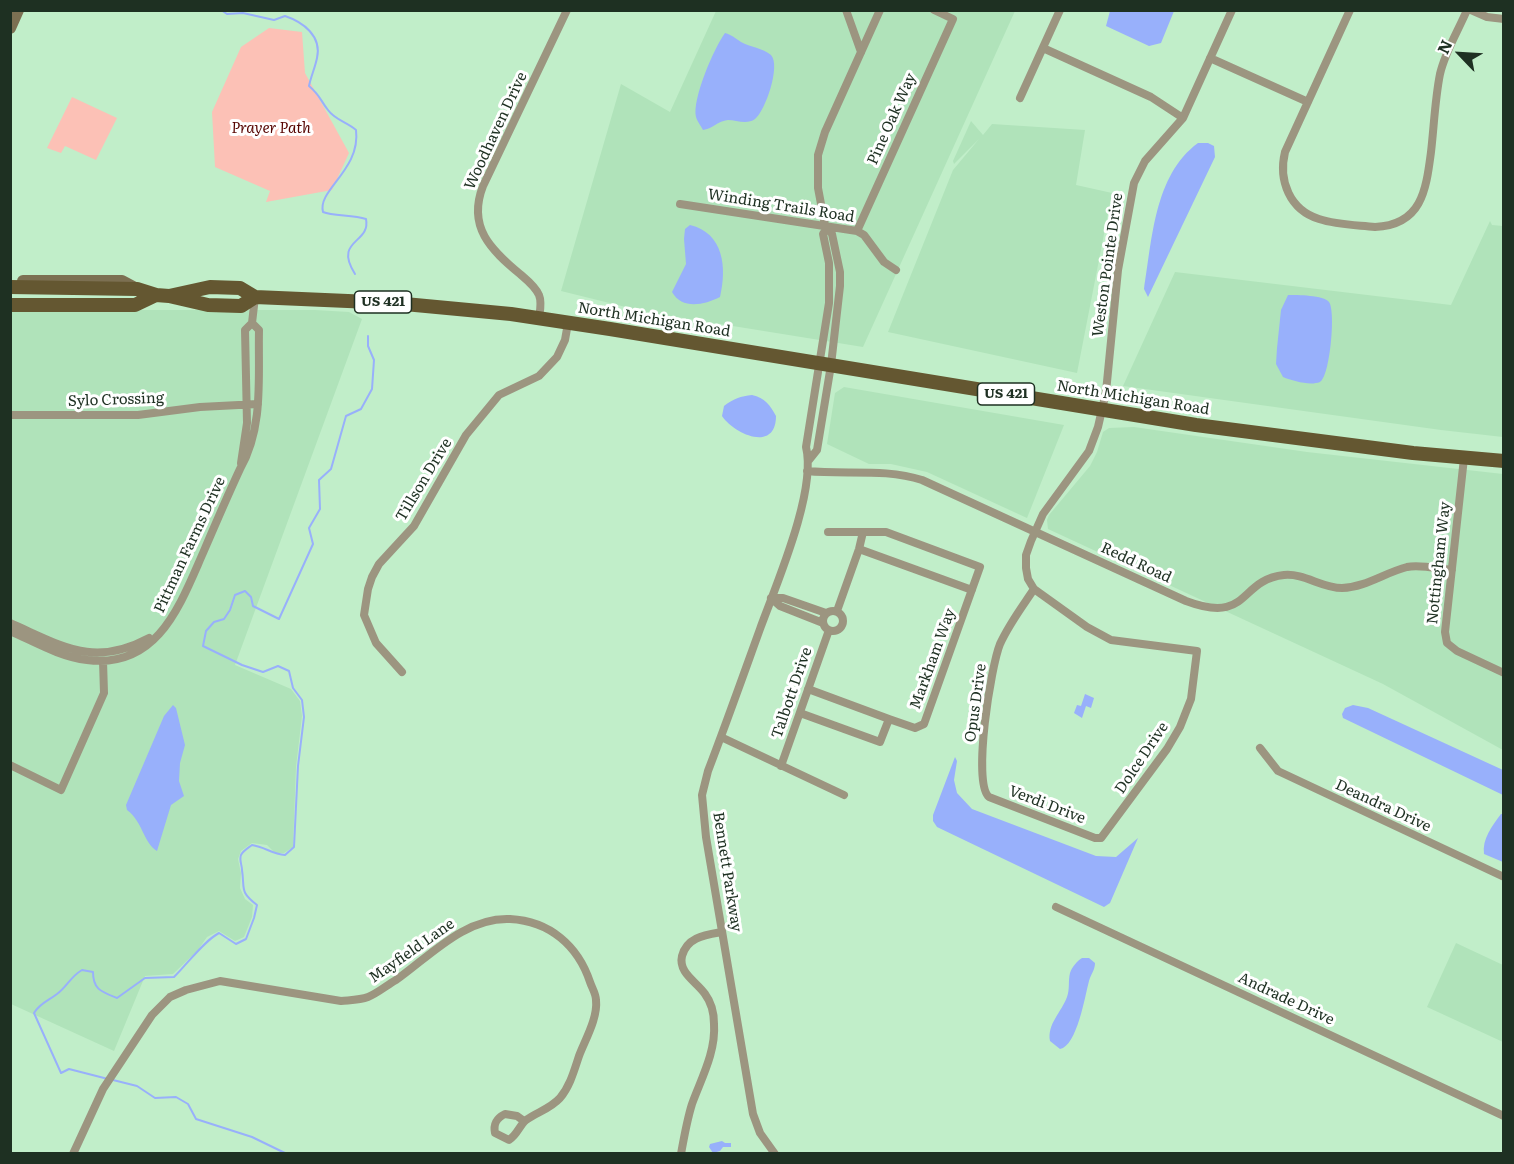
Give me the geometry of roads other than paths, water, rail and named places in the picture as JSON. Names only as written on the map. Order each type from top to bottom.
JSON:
[{"type":"main road","points":[[10,28],[18,10]]},
{"type":"main road","points":[[10,280],[122,281],[138,289]]},
{"type":"main road","name":"US 421","points":[[10,287],[138,289],[208,305],[241,306],[255,297]]},
{"type":"main road","points":[[10,305],[135,305],[163,296]]},
{"type":"main road","name":"North Michigan Road","points":[[255,297],[394,303],[539,318],[1293,439],[1503,461]]},
{"type":"street","name":"Woodhaven Drive","points":[[539,318],[541,303],[538,293],[486,241],[480,224],[478,204],[483,186],[567,10]]},
{"type":"street","points":[[846,10],[861,52]]},
{"type":"street","name":"Bennett Parkway","points":[[775,1154],[765,1142],[753,1114],[706,837],[702,795],[708,771],[796,528],[809,460],[806,447],[825,364],[829,303],[829,263],[823,234],[826,226],[818,188],[818,155],[825,132],[880,10]]},
{"type":"street","name":"Pine Oak Way","points":[[857,231],[953,19],[934,10]]},
{"type":"street","points":[[1020,98],[1060,10]]},
{"type":"street","name":"Weston Pointe Drive","points":[[1034,589],[1028,579],[1026,562],[1028,548],[1053,498],[1089,451],[1102,410],[1106,392],[1118,270],[1134,183],[1146,161],[1183,118],[1232,10]]},
{"type":"street","points":[[1350,10],[1286,152],[1282,174],[1286,190],[1305,213],[1317,219],[1383,226],[1401,221],[1412,212],[1420,203],[1426,188],[1443,66],[1469,10],[1487,17],[1503,19]]},
{"type":"street","points":[[1043,48],[1151,97],[1183,118]]},
{"type":"street","points":[[1210,58],[1308,102]]},
{"type":"street","name":"Winding Trails Road","points":[[680,204],[857,231],[864,235],[884,262],[896,270]]},
{"type":"street","name":"Pittman Farms Drive","points":[[240,469],[246,437],[245,330],[252,323],[255,297]]},
{"type":"street","name":"Tillson Drive","points":[[402,672],[376,644],[364,615],[372,577],[379,564],[414,526],[466,435],[499,395],[539,376],[557,357],[565,340],[568,322]]},
{"type":"street","name":"Pittman Farms Drive","points":[[10,631],[64,655],[77,659],[103,661],[125,657],[157,639],[176,614],[253,440],[258,404],[259,330],[252,323]]},
{"type":"street","name":"Sylo Crossing","points":[[10,415],[138,415],[200,407],[258,404]]},
{"type":"street","name":"Nottingham Way","points":[[1464,458],[1445,632],[1447,643],[1457,651],[1503,673]]},
{"type":"street","name":"Redd Road","points":[[807,471],[836,474],[893,473],[911,476],[1186,601],[1211,609],[1224,608],[1238,603],[1265,580],[1286,575],[1298,576],[1339,588],[1359,586],[1408,567],[1452,570]]},
{"type":"street","points":[[828,532],[862,532]]},
{"type":"street","name":"Talbott Drive","points":[[826,626],[838,629],[843,624],[843,618],[837,611],[859,549],[862,532]]},
{"type":"street","name":"Markham Way","points":[[808,689],[915,728],[924,724],[981,567],[886,532],[862,532]]},
{"type":"street","points":[[859,549],[972,590]]},
{"type":"street","name":"Dolce Drive","points":[[1034,589],[1087,627],[1111,640],[1197,651],[1191,699],[1180,727],[1167,749],[1101,838]]},
{"type":"street","name":"Opus Drive","points":[[985,794],[981,774],[991,678],[1006,632],[1034,589]]},
{"type":"street","points":[[771,598],[783,598],[826,613],[837,611]]},
{"type":"street","points":[[771,598],[780,606],[826,626]]},
{"type":"street","name":"Talbott Drive","points":[[782,766],[808,689],[826,626],[826,613]]},
{"type":"street","name":"Pittman Farms Drive","points":[[10,623],[70,648],[101,654],[133,646],[163,631]]},
{"type":"street","points":[[10,765],[60,790],[104,693],[103,661]]},
{"type":"street","points":[[800,713],[880,742],[889,719]]},
{"type":"street","points":[[721,737],[844,795]]},
{"type":"street","name":"Deandra Drive","points":[[1260,748],[1278,771],[1503,877]]},
{"type":"street","name":"Verdi Drive","points":[[985,794],[1095,838],[1101,838]]},
{"type":"street","name":"Andrade Drive","points":[[1056,907],[1503,1116]]},
{"type":"street","name":"Mayfield Lane","points":[[73,1154],[103,1089],[152,1015],[170,997],[220,981],[341,1001],[357,1000],[384,988],[440,946],[478,923],[509,919],[538,925],[567,942],[575,950],[586,970],[596,999],[595,1013],[567,1088],[552,1105],[524,1121]]},
{"type":"street","points":[[681,1154],[691,1107],[714,1042],[713,1015],[707,996],[684,970],[682,958],[690,942],[699,936],[722,932]]},
{"type":"water","points":[[1110,10],[1174,11],[1161,43],[1149,46],[1106,26]]},
{"type":"water","points":[[725,33],[771,55],[774,61],[773,78],[767,98],[755,119],[745,122],[728,120],[703,130],[696,117],[697,98],[710,61]]},
{"type":"water","points":[[1198,143],[1208,143],[1214,146],[1215,157],[1148,297],[1144,289],[1153,230],[1164,191],[1183,156]]},
{"type":"water","points":[[690,225],[710,236],[716,244],[723,264],[720,297],[700,304],[681,302],[672,292],[686,264],[685,229]]},
{"type":"water","points":[[1288,295],[1316,297],[1329,302],[1332,318],[1331,344],[1327,369],[1320,382],[1307,383],[1283,377],[1276,364],[1281,310]]},
{"type":"water","points":[[752,395],[767,402],[776,416],[774,427],[769,434],[762,437],[744,434],[722,416],[724,406],[737,398]]},
{"type":"water","points":[[1085,694],[1094,698],[1091,708],[1086,706],[1082,718],[1074,713],[1077,705],[1081,706]]},
{"type":"water","points":[[173,705],[176,708],[185,745],[180,763],[179,781],[184,796],[171,805],[157,851],[127,810],[126,805],[164,716]]},
{"type":"water","points":[[1353,705],[1368,708],[1503,770],[1503,795],[1343,718],[1345,708]]},
{"type":"water","points":[[955,757],[957,761],[954,780],[957,793],[972,809],[1096,856],[1116,857],[1138,838],[1110,903],[1104,907],[937,827],[933,821],[933,815]]},
{"type":"water","points":[[1503,814],[1503,862],[1484,854],[1486,838]]},
{"type":"water","points":[[1082,958],[1089,958],[1095,963],[1094,968],[1076,1030],[1066,1046],[1060,1049],[1050,1041],[1051,1029],[1067,997],[1071,971]]},
{"type":"water","points":[[722,1141],[731,1143],[731,1147],[723,1147],[720,1151],[713,1153],[709,1147],[710,1144]]},
{"type":"waterway","points":[[221,10],[227,14],[243,13],[274,20],[285,16],[304,26],[314,37],[318,50],[309,86],[331,113],[356,130],[356,144],[352,157],[323,204],[323,212],[366,219],[363,233],[350,248],[348,254],[349,263],[355,274]]},
{"type":"waterway","points":[[108,1079],[69,1069],[61,1073],[34,1013],[36,1010],[82,970],[93,972],[97,987],[117,998],[145,978],[174,977],[202,947],[219,933],[236,944],[246,939],[257,905],[245,893],[241,855],[252,845],[285,855],[294,847],[298,766],[304,717],[302,700],[293,688],[289,671],[278,666],[263,672],[242,665],[203,646],[206,631],[214,622],[224,619],[235,595],[245,591],[251,597],[253,606],[279,619],[313,544],[309,528],[320,509],[319,480],[331,469],[346,416],[361,409],[372,389],[374,360],[368,346],[368,336]]},
{"type":"waterway","points":[[113,1080],[137,1086],[155,1098],[176,1097],[188,1104],[196,1119],[252,1137],[287,1154]]},
{"type":"park label","name":"Prayer Path","points":[[271,129]]}]
